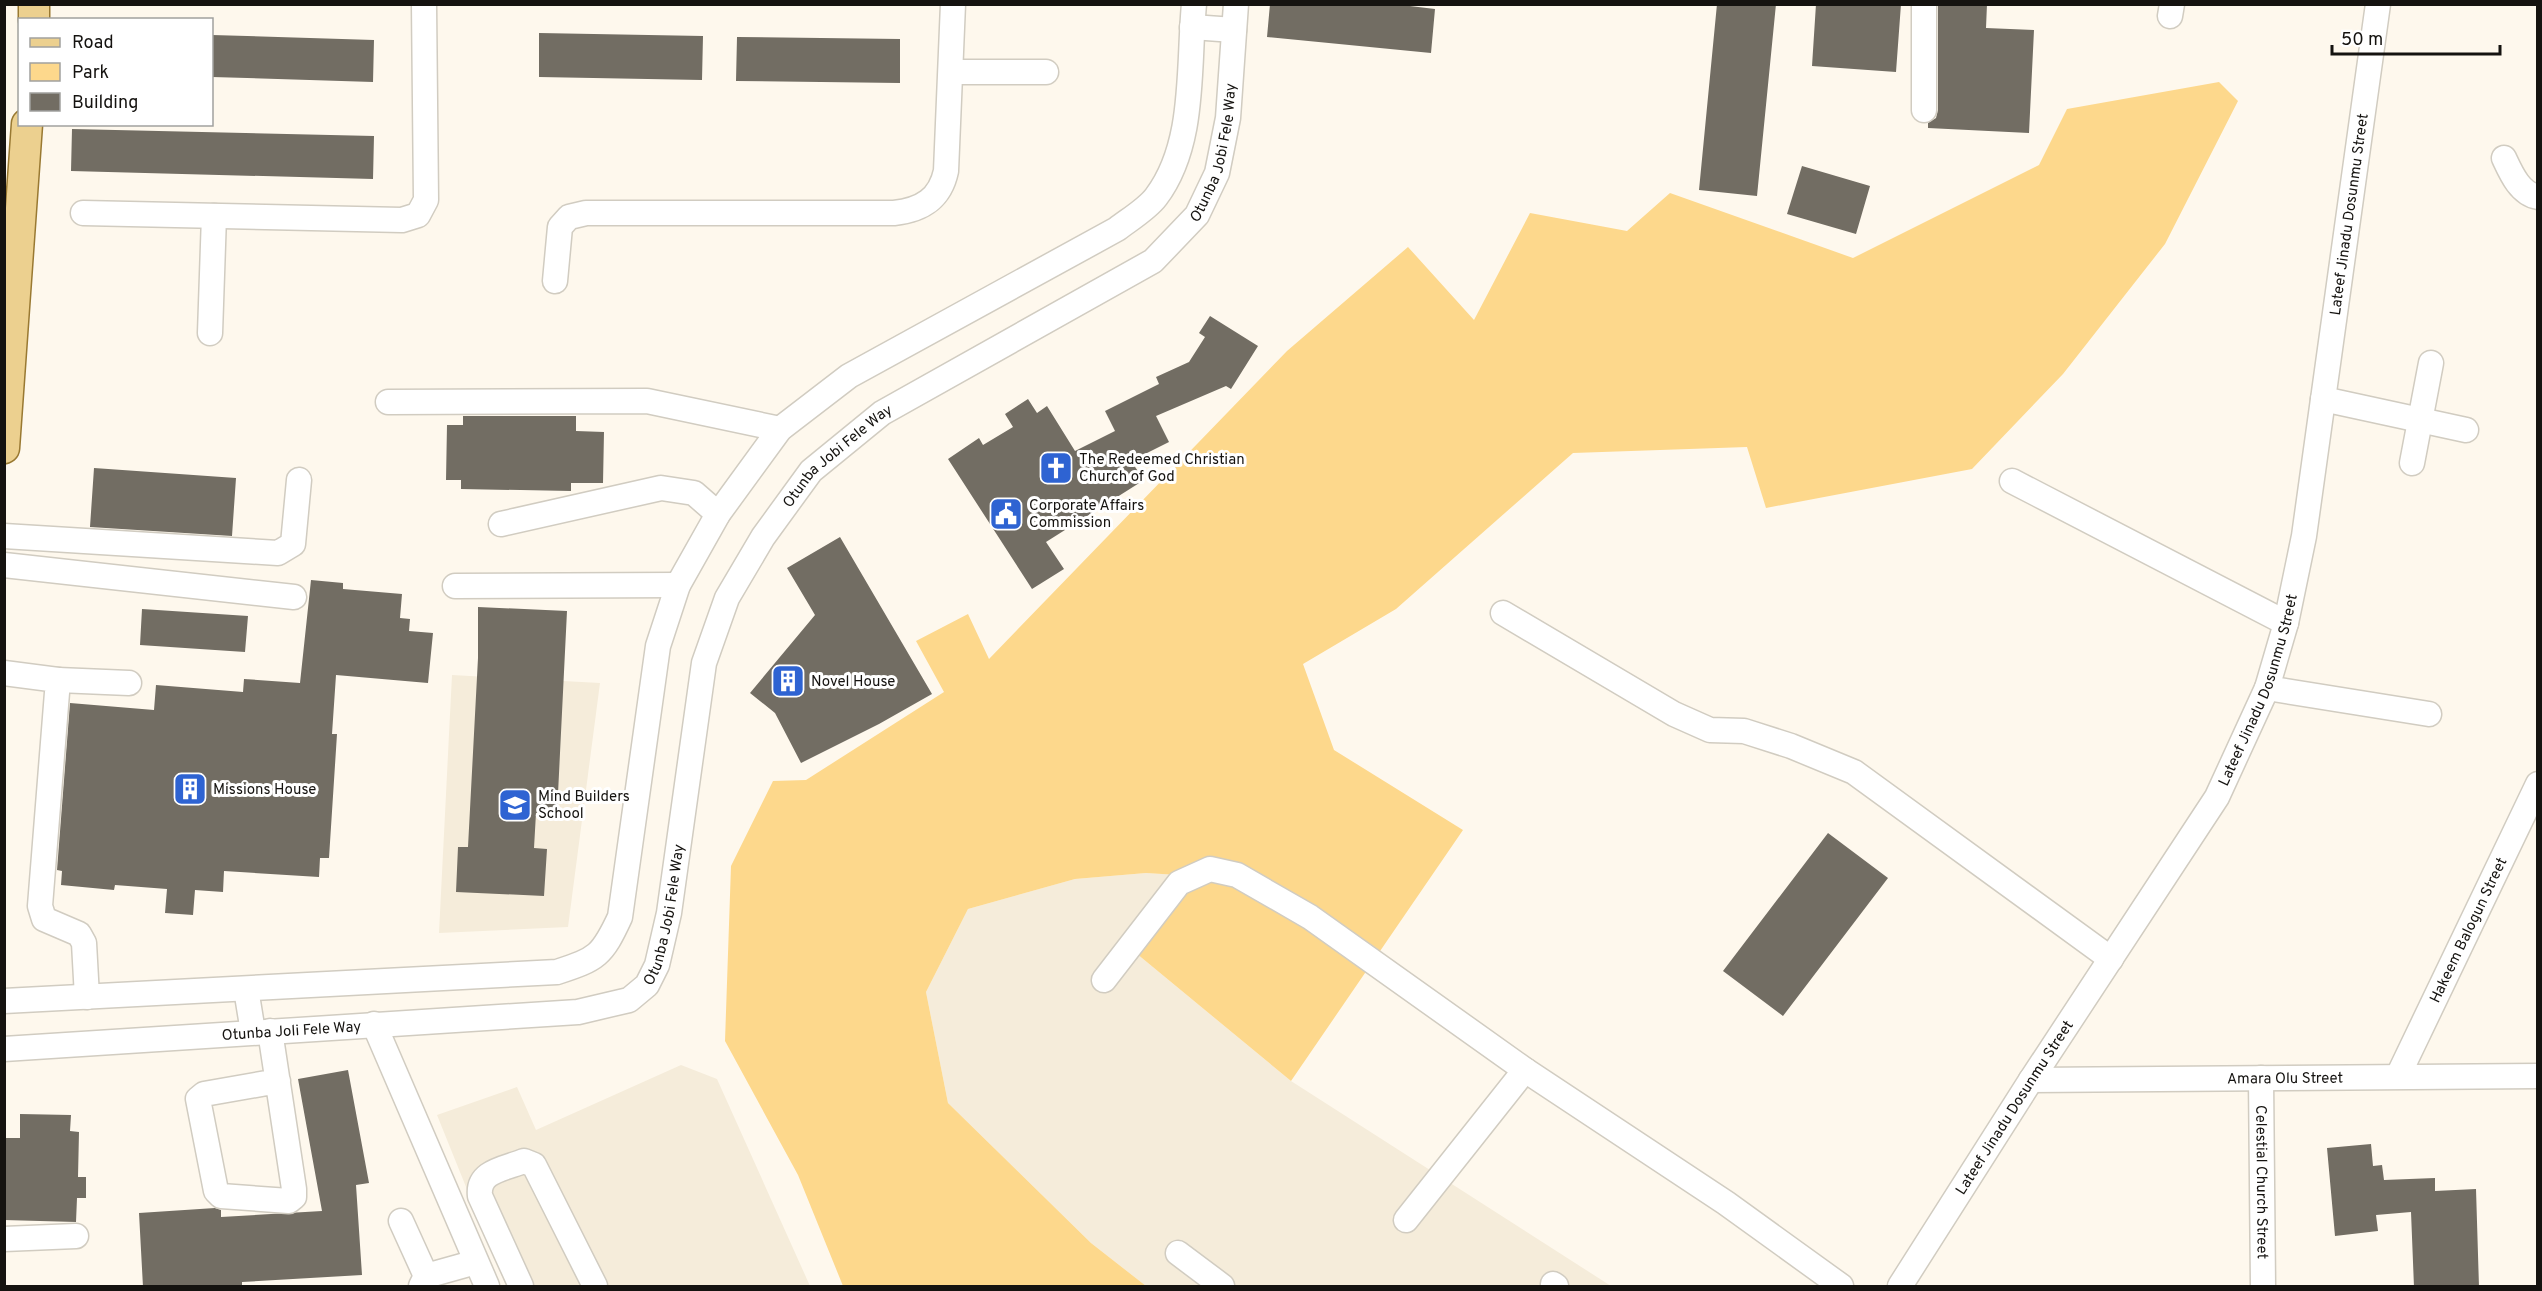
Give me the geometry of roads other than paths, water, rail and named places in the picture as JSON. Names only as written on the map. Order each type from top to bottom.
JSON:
[{"type":"main road","points":[[4,448],[27,126]]},
{"type":"street","points":[[83,213],[402,220],[418,215],[426,200],[424,4]]},
{"type":"street","points":[[555,281],[560,227],[568,217],[586,213],[910,211],[926,203],[942,188],[946,171],[953,4]]},
{"type":"street","name":"Otunba Jobi Fele Way","points":[[578,1012],[629,1000],[647,985],[657,965],[674,878],[704,663],[727,598],[763,537],[811,471],[882,413],[1153,261],[1197,215],[1217,173],[1228,118],[1236,4]]},
{"type":"street","points":[[1924,4],[1924,110]]},
{"type":"street","name":"Lateef Jinadu Dosunmu Street","points":[[1900,1287],[2031,1080],[2217,797],[2267,688],[2286,623],[2304,536],[2378,4]]},
{"type":"street","points":[[1193,16],[1234,30]]},
{"type":"street","name":"Otunba Jobi Fele Way","points":[[246,989],[557,972],[590,961],[607,946],[620,917],[658,646],[678,585],[718,514],[780,429],[849,375],[1117,229],[1155,198],[1176,164],[1186,114],[1193,16]]},
{"type":"street","points":[[951,72],[1046,72]]},
{"type":"street","points":[[2504,158],[2514,178],[2531,196],[2538,197]]},
{"type":"street","points":[[210,333],[214,216]]},
{"type":"street","points":[[2412,463],[2432,363]]},
{"type":"street","points":[[2323,399],[2466,430]]},
{"type":"street","points":[[388,402],[646,401],[780,429]]},
{"type":"street","points":[[4,536],[278,553],[292,544],[299,480]]},
{"type":"street","points":[[2012,481],[2286,623]]},
{"type":"street","points":[[501,524],[661,488],[694,493],[718,514]]},
{"type":"street","points":[[4,565],[294,597]]},
{"type":"street","points":[[455,586],[678,585]]},
{"type":"street","points":[[1503,613],[1674,714],[1710,730],[1744,731],[1754,734],[1854,772],[2111,959]]},
{"type":"street","points":[[4,673],[58,680],[129,683]]},
{"type":"street","points":[[58,680],[40,906],[44,919],[78,934],[84,943],[87,997]]},
{"type":"street","points":[[2267,688],[2429,714]]},
{"type":"street","name":"Hakeem Balogun Street","points":[[2398,1076],[2538,784]]},
{"type":"street","points":[[1104,980],[1179,883],[1210,869],[1238,875],[1310,917],[1525,1070],[1726,1203],[1841,1287]]},
{"type":"street","points":[[4,1001],[246,989],[278,1081],[294,1197],[289,1201],[221,1196],[216,1191],[198,1099],[204,1094],[278,1081]]},
{"type":"street","name":"Otunba Joli Fele Way","points":[[4,1049],[578,1012]]},
{"type":"street","points":[[374,1024],[487,1287]]},
{"type":"street","points":[[1406,1220],[1525,1070]]},
{"type":"street","name":"Amara Olu Street","points":[[2031,1080],[2538,1076]]},
{"type":"street","name":"Celestial Church Street","points":[[2261,1078],[2263,1287]]},
{"type":"street","points":[[522,1287],[480,1196],[479,1185],[483,1178],[524,1161],[534,1165],[595,1287]]},
{"type":"street","points":[[401,1221],[423,1281],[476,1262]]},
{"type":"street","points":[[4,1239],[76,1236]]},
{"type":"street","points":[[1178,1253],[1222,1287]]},
{"type":"place","name":"The Redeemed Christian Church of God","points":[[1056,468]]},
{"type":"place","name":"Corporate Affairs Commission","points":[[1006,514]]},
{"type":"place","name":"Novel House","points":[[788,681]]},
{"type":"place","name":"Missions House","points":[[190,789]]},
{"type":"place","name":"Mind Builders School","points":[[515,805]]}]
